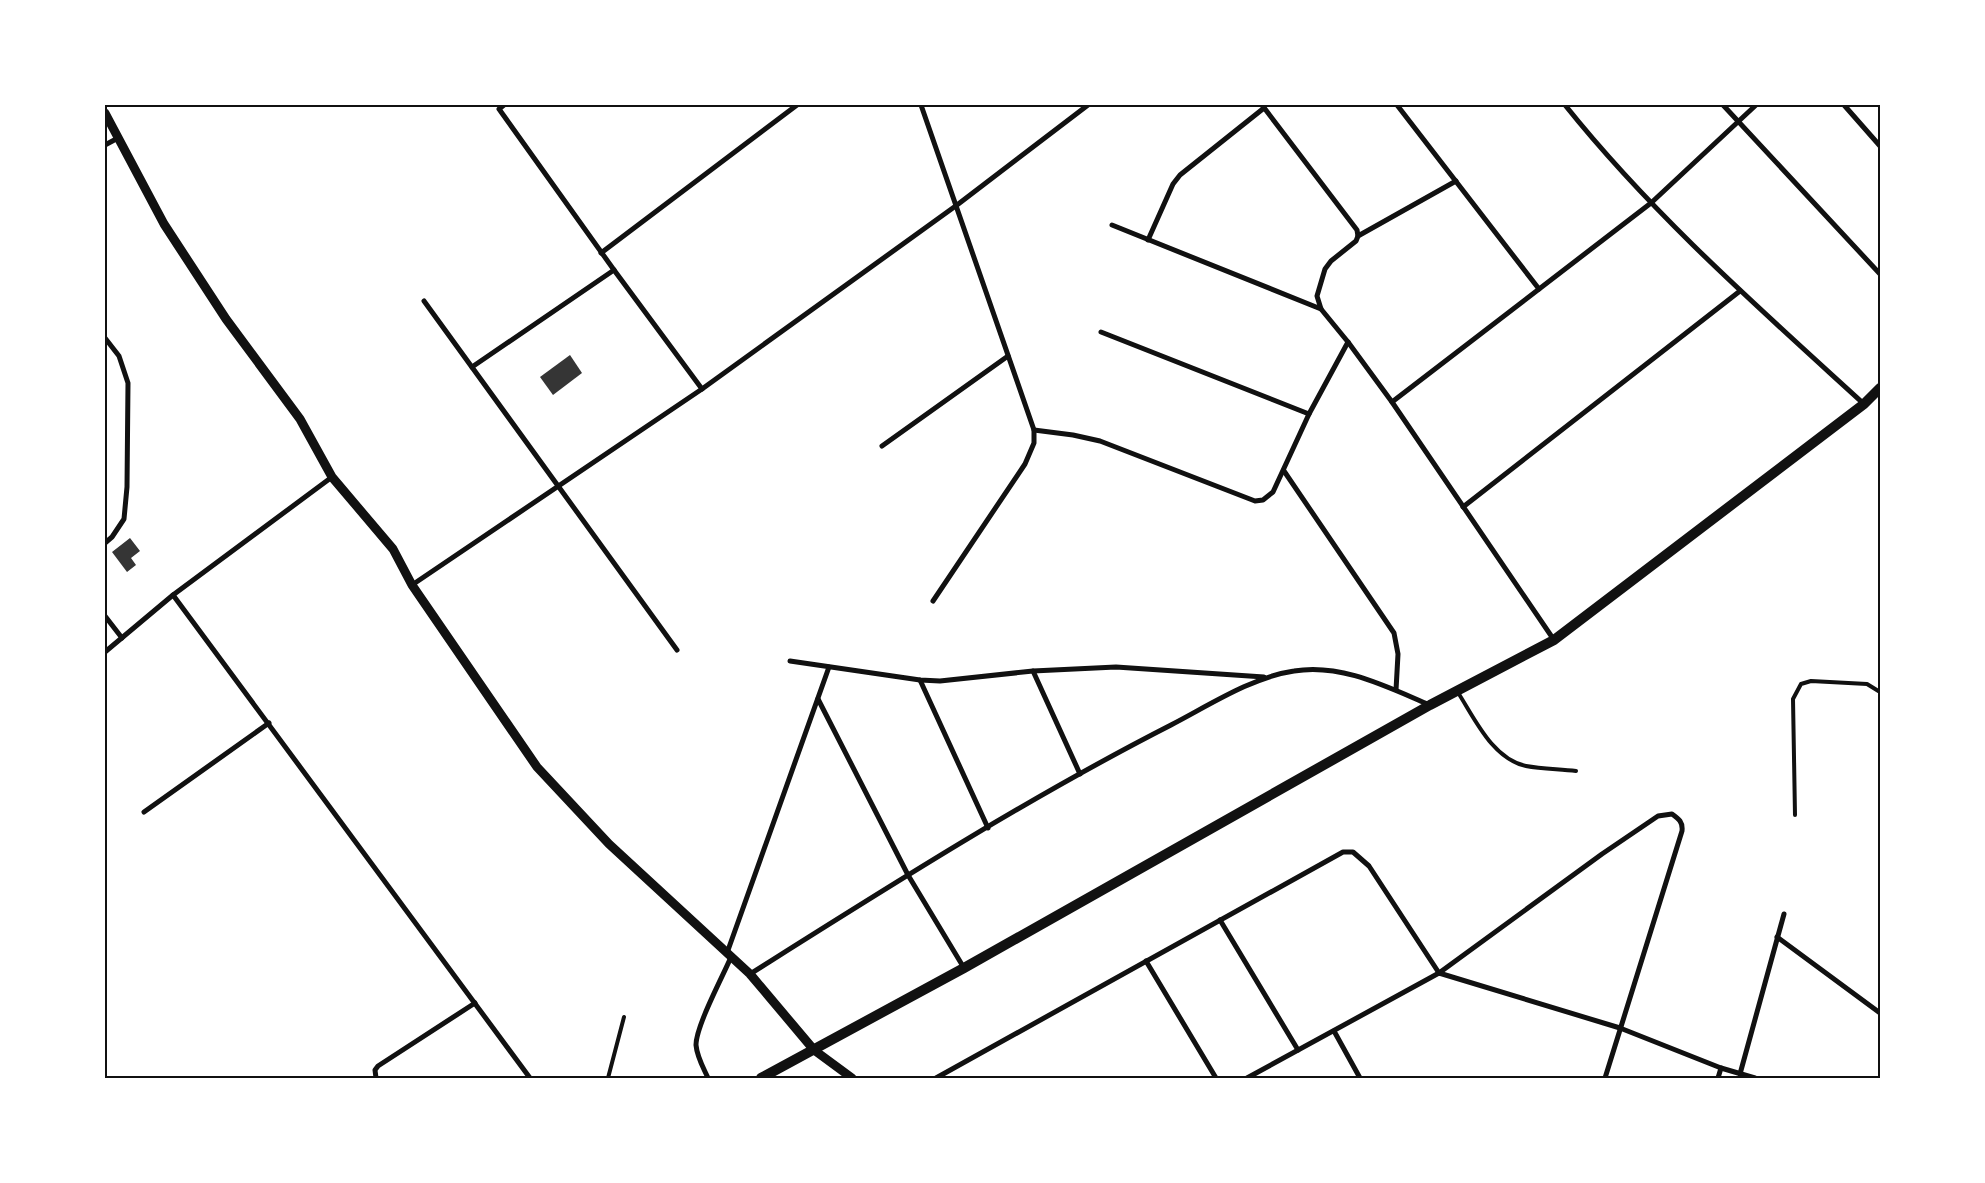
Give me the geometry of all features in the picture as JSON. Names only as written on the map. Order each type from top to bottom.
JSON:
[{"type":"main road","points":[[761,1078],[964,968],[1457,690],[1554,640],[1864,404],[1880,388]]},
{"type":"street","points":[[504,105],[498,109],[601,253],[702,389]]},
{"type":"street","points":[[601,253],[797,105]]},
{"type":"street","points":[[921,105],[1034,430],[1034,443],[1025,464],[933,601]]},
{"type":"street","points":[[412,585],[702,389],[957,205],[1088,105]]},
{"type":"street","points":[[1397,105],[1539,289]]},
{"type":"street","points":[[1565,105],[1651,203],[1740,291],[1864,404]]},
{"type":"street","points":[[1723,105],[1880,274]]},
{"type":"street","points":[[1392,402],[1651,203],[1756,105]]},
{"type":"street","points":[[1844,105],[1880,146]]},
{"type":"street","points":[[1148,240],[1173,184],[1180,175],[1263,106],[1354,223],[1358,236]]},
{"type":"street","points":[[105,113],[164,224],[226,319],[300,419],[332,476],[393,549],[412,585],[537,767],[609,844],[750,974],[814,1050],[852,1078]]},
{"type":"street","points":[[105,145],[118,138]]},
{"type":"street","points":[[1456,181],[1358,236],[1356,241],[1331,261],[1325,269],[1317,296],[1320,309],[1348,342],[1392,402],[1554,640]]},
{"type":"street","points":[[1112,225],[1320,309]]},
{"type":"street","points":[[472,367],[614,270]]},
{"type":"street","points":[[1463,507],[1740,291]]},
{"type":"street","points":[[424,301],[677,650]]},
{"type":"street","points":[[1101,332],[1309,414]]},
{"type":"street","points":[[105,338],[119,356],[128,383],[127,487],[124,519],[112,537],[105,543]]},
{"type":"street","points":[[1034,430],[1100,441],[1255,501],[1263,500],[1273,492],[1309,414],[1348,342]]},
{"type":"street","points":[[882,446],[1008,356]]},
{"type":"street","points":[[1284,471],[1394,633],[1398,654],[1396,690]]},
{"type":"street","points":[[105,652],[174,595],[332,476]]},
{"type":"street","points":[[174,595],[530,1078]]},
{"type":"street","points":[[105,616],[122,638]]},
{"type":"street","points":[[790,661],[920,680],[940,680],[1033,671],[1116,667],[1264,677]]},
{"type":"street","points":[[708,1078],[700,1062],[696,1043],[699,1029],[729,955],[829,667]]},
{"type":"street","points":[[750,974],[908,875],[1080,774],[1264,677],[1294,670],[1325,668],[1382,684],[1430,705]]},
{"type":"street","points":[[1033,671],[1080,774]]},
{"type":"street","points":[[920,680],[988,828]]},
{"type":"street","points":[[818,699],[908,875],[964,968]]},
{"type":"street","points":[[144,812],[269,723]]},
{"type":"street","points":[[1247,1078],[1438,973],[1602,854],[1658,816],[1672,814],[1683,825],[1682,831],[1606,1078]]},
{"type":"street","points":[[936,1078],[1343,852],[1353,852],[1369,866],[1438,973],[1620,1028],[1721,1068],[1755,1078]]},
{"type":"street","points":[[1740,1074],[1784,914]]},
{"type":"street","points":[[1220,920],[1298,1050]]},
{"type":"street","points":[[1777,937],[1880,1013]]},
{"type":"street","points":[[1146,961],[1216,1078]]},
{"type":"street","points":[[376,1078],[375,1070],[378,1066],[475,1003]]},
{"type":"street","points":[[1334,1031],[1360,1078]]},
{"type":"street","points":[[1718,1078],[1721,1068]]},
{"type":"lane","points":[[1795,815],[1792,699],[1796,691],[1801,684],[1811,681],[1867,684],[1880,692]]},
{"type":"lane","points":[[1457,690],[1500,753],[1512,761],[1525,766],[1576,771]]},
{"type":"lane","points":[[608,1078],[624,1017]]},
{"type":"building","points":[[570,355],[582,373],[553,395],[540,377]]},
{"type":"building","points":[[130,538],[140,551],[131,558],[136,565],[127,572],[112,552]]}]
